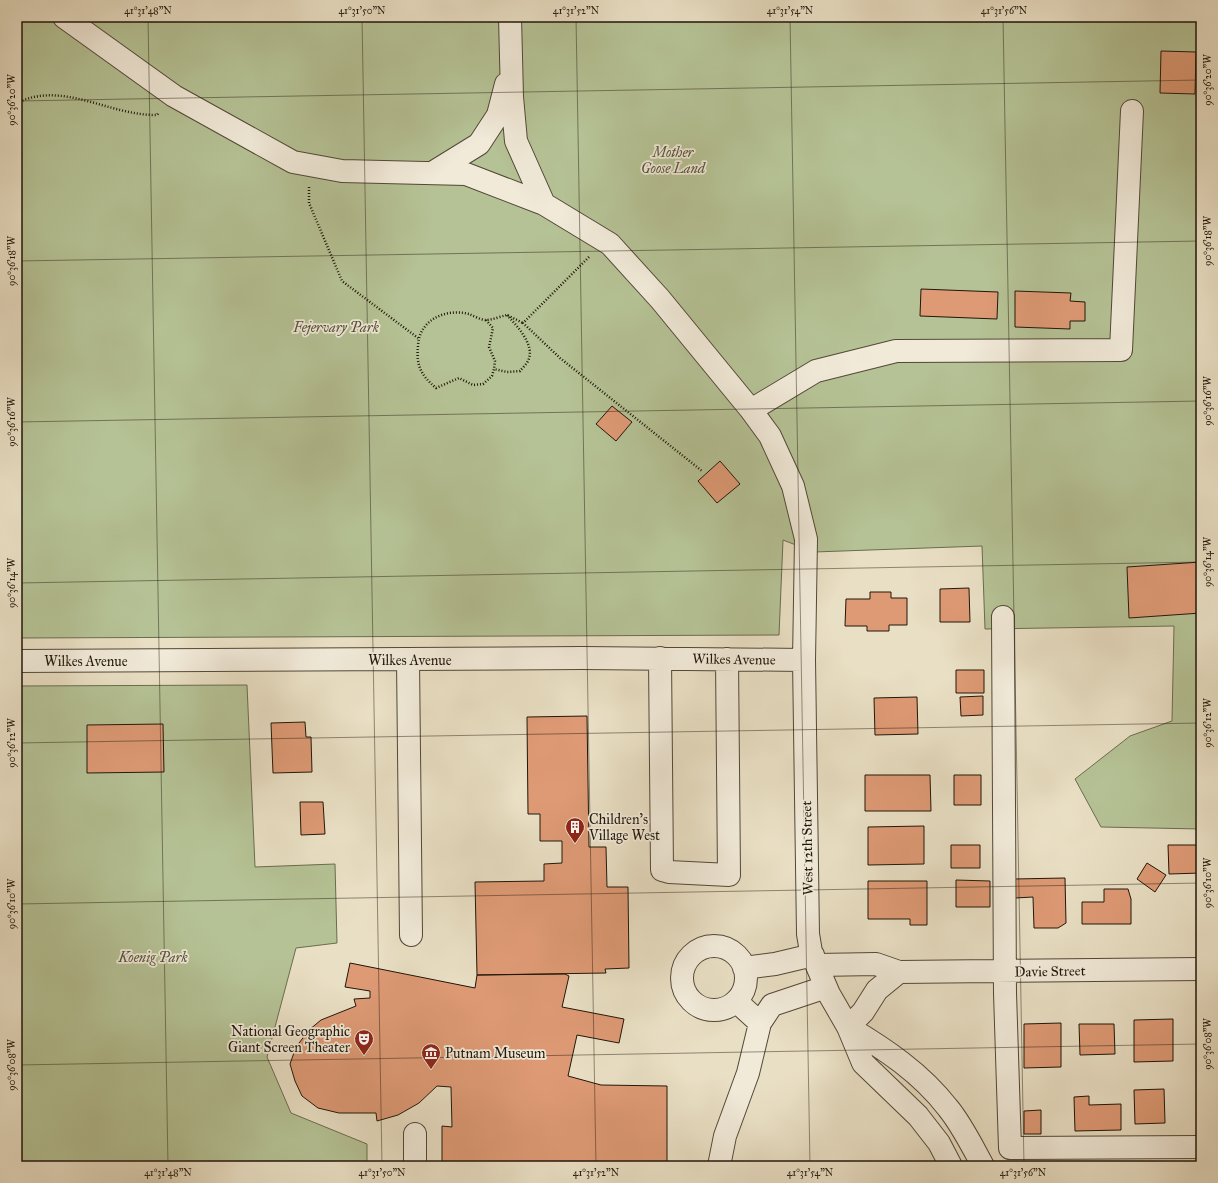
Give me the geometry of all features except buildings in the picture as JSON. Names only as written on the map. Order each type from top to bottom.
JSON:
[{"type":"street","name":"West 12th Street","points":[[64,17],[174,96],[293,162],[342,171],[466,174],[544,204],[610,244],[660,299],[751,410],[770,436],[793,486],[806,539],[804,660],[808,934],[815,960],[826,987],[848,1027],[863,1063],[918,1116],[940,1143],[951,1166]]},
{"type":"street","points":[[510,17],[516,141],[544,204]]},
{"type":"street","points":[[432,173],[479,144],[498,115],[512,66]]},
{"type":"street","points":[[751,410],[816,371],[896,351],[1121,350],[1132,111]]},
{"type":"street","points":[[1003,617],[1006,971],[1010,1148],[1201,1147]]},
{"type":"street","points":[[660,658],[662,870],[669,872],[729,875],[727,659]]},
{"type":"street","name":"Wilkes Avenue","points":[[17,661],[660,658],[804,660]]},
{"type":"street","points":[[408,660],[411,935]]},
{"type":"street","points":[[712,946],[722,947],[732,951],[740,958],[746,978],[744,988],[736,1001],[723,1009],[712,1010],[693,1002],[686,993],[682,983],[682,972],[686,962],[693,954],[702,948],[712,946]]},
{"type":"street","name":"Davie Street","points":[[744,968],[815,960],[876,964],[899,972],[1201,969]]},
{"type":"street","points":[[899,972],[877,990],[863,1012],[848,1027],[887,1050],[922,1079],[948,1108],[983,1166]]},
{"type":"street","points":[[719,1166],[725,1136],[748,1073],[760,1023],[772,1005],[826,987]]},
{"type":"street","points":[[736,1001],[760,1023]]},
{"type":"street","points":[[415,1134],[415,1166]]},
{"type":"path","points":[[17,103],[42,95],[96,102],[130,113],[157,114],[174,96]]},
{"type":"path","points":[[310,165],[309,203],[342,281],[418,338]]},
{"type":"path","points":[[523,323],[605,241]]},
{"type":"path","points":[[448,312],[468,314],[486,320],[493,328],[490,347],[495,361],[492,376],[483,384],[473,385],[459,378],[436,388],[423,377],[417,358],[418,338],[423,326],[433,318],[448,312]]},
{"type":"path","points":[[486,320],[507,315],[523,323],[560,358],[702,472]]},
{"type":"path","points":[[494,369],[507,372],[520,371],[529,360],[529,349],[523,333],[507,315]]},
{"type":"green space","name":"Fejervary Park","points":[[17,17],[1201,17],[1201,829],[1101,827],[1075,779],[1130,736],[1172,721],[1174,626],[985,629],[982,546],[814,552],[783,540],[779,635],[17,638]]},
{"type":"green space","name":"Koenig Park","points":[[247,685],[255,867],[335,864],[337,943],[296,948],[267,1057],[291,1113],[367,1144],[367,1166],[17,1166],[17,686]]},
{"type":"place","name":"Children's Village West","points":[[575,844]]},
{"type":"place","name":"National Geographic Giant Screen Theater","points":[[364,1056]]},
{"type":"place","name":"Putnam Museum","points":[[431,1070]]},
{"type":"park label","name":"Mother Goose Land","points":[[673,160]]}]
